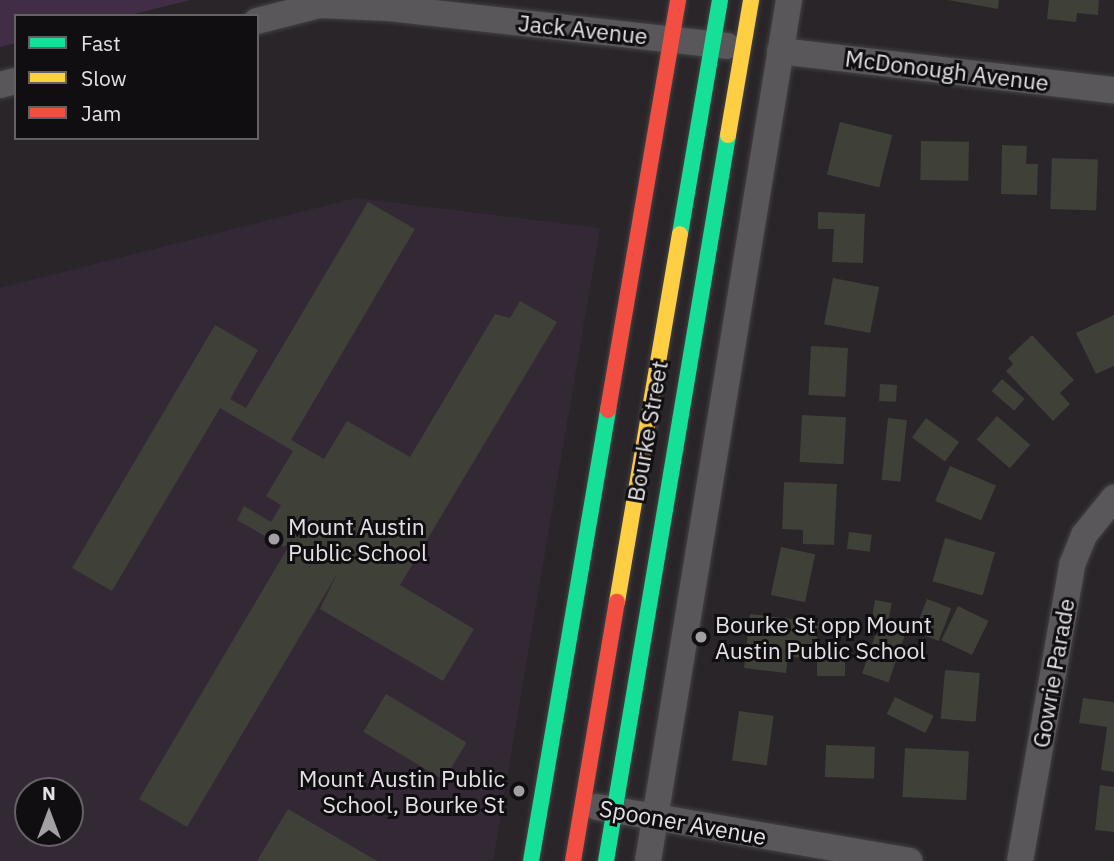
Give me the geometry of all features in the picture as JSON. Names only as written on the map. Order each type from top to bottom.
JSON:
[{"type":"main road","name":"Bourke Street","points":[[531,861],[678,0]]},
{"type":"main road","name":"Bourke Street","points":[[572,861],[720,0]]},
{"type":"main road","name":"Bourke Street","points":[[606,861],[751,0]]},
{"type":"street","points":[[648,861],[658,817],[789,0]]},
{"type":"street","name":"Jack Avenue","points":[[259,20],[320,5],[389,8],[743,48]]},
{"type":"street","name":"McDonough Avenue","points":[[780,51],[1114,90]]},
{"type":"street","name":"Gowrie Parade","points":[[1020,861],[1072,565],[1084,535],[1114,498]]},
{"type":"street","name":"Spooner Avenue","points":[[582,804],[909,861]]},
{"type":"shaded area","points":[[0,0],[190,0],[134,14],[14,14],[14,44],[0,47]]},
{"type":"shaded area","name":"Mount Austin Public School","points":[[356,198],[600,228],[493,861],[0,861],[0,288]]},
{"type":"building","points":[[948,0],[999,0],[998,9]]},
{"type":"building","points":[[1049,0],[1099,0],[1098,15],[1077,13],[1076,22],[1047,19]]},
{"type":"building","points":[[840,122],[892,135],[879,187],[827,174]]},
{"type":"building","points":[[921,141],[969,142],[968,181],[920,180]]},
{"type":"building","points":[[1002,145],[1027,146],[1026,164],[1038,164],[1037,195],[1001,194]]},
{"type":"building","points":[[1052,158],[1098,160],[1096,211],[1050,209]]},
{"type":"building","points":[[368,202],[415,229],[291,440],[324,459],[347,421],[410,457],[495,314],[510,318],[520,301],[557,322],[400,585],[474,629],[443,681],[320,609],[337,574],[187,827],[139,799],[293,539],[284,547],[237,520],[244,506],[271,522],[281,505],[266,496],[293,451],[220,408],[112,591],[72,568],[215,325],[258,350],[230,399],[246,408]]},
{"type":"building","points":[[818,212],[865,214],[863,263],[832,262],[834,229],[818,229]]},
{"type":"building","points":[[833,278],[879,287],[870,333],[824,324]]},
{"type":"building","points":[[1114,315],[1114,366],[1096,374],[1076,333]]},
{"type":"building","points":[[1032,335],[1074,380],[1060,393],[1070,404],[1053,421],[1006,371],[1013,364],[1008,358]]},
{"type":"building","points":[[811,346],[848,348],[845,397],[808,395]]},
{"type":"building","points":[[1002,379],[1025,399],[1014,411],[992,391]]},
{"type":"building","points":[[880,384],[897,385],[896,402],[879,401]]},
{"type":"building","points":[[802,415],[846,417],[843,464],[800,462]]},
{"type":"building","points":[[997,416],[1030,445],[1010,468],[977,439]]},
{"type":"building","points":[[888,418],[907,420],[900,482],[882,480]]},
{"type":"building","points":[[926,418],[959,442],[945,462],[912,437]]},
{"type":"building","points":[[950,466],[996,486],[981,521],[935,501]]},
{"type":"building","points":[[784,482],[837,484],[834,545],[803,544],[803,530],[782,529]]},
{"type":"building","points":[[849,532],[872,535],[870,552],[847,549]]},
{"type":"building","points":[[945,538],[995,552],[983,596],[933,581]]},
{"type":"building","points":[[781,547],[815,554],[805,602],[771,595]]},
{"type":"building","points":[[927,599],[951,608],[939,641],[914,632]]},
{"type":"building","points":[[875,600],[892,603],[888,623],[872,620]]},
{"type":"building","points":[[958,606],[989,621],[972,655],[941,640]]},
{"type":"building","points":[[750,614],[819,622],[814,660],[788,656],[786,673],[744,668]]},
{"type":"building","points":[[878,627],[904,636],[889,682],[862,673]]},
{"type":"building","points":[[817,655],[845,655],[845,676],[817,676]]},
{"type":"building","points":[[945,670],[980,673],[976,722],[941,719]]},
{"type":"building","points":[[386,694],[467,742],[444,780],[363,732]]},
{"type":"building","points":[[895,697],[934,716],[925,733],[887,714]]},
{"type":"building","points":[[1083,698],[1114,702],[1114,772],[1101,770],[1107,727],[1079,723]]},
{"type":"building","points":[[739,711],[774,716],[767,765],[732,761]]},
{"type":"building","points":[[826,745],[875,747],[874,779],[825,777]]},
{"type":"building","points":[[905,748],[969,751],[966,800],[902,797]]},
{"type":"building","points":[[1100,785],[1114,787],[1114,832],[1095,830]]},
{"type":"building","points":[[288,809],[377,861],[257,861]]},
{"type":"traffic: fast","points":[[680,234],[720,0]]},
{"type":"traffic: fast","points":[[606,861],[728,135]]},
{"type":"traffic: fast","points":[[531,861],[608,410]]},
{"type":"traffic: slow","points":[[728,135],[751,0]]},
{"type":"traffic: slow","points":[[617,602],[680,234]]},
{"type":"traffic: jam","points":[[608,410],[678,0]]},
{"type":"traffic: jam","points":[[573,861],[617,602]]},
{"type":"place","name":"Mount Austin Public School","points":[[274,539]]},
{"type":"place","name":"Bourke St opp Mount Austin Public School","points":[[701,637]]},
{"type":"place","name":"Mount Austin Public School, Bourke St","points":[[519,791]]}]
